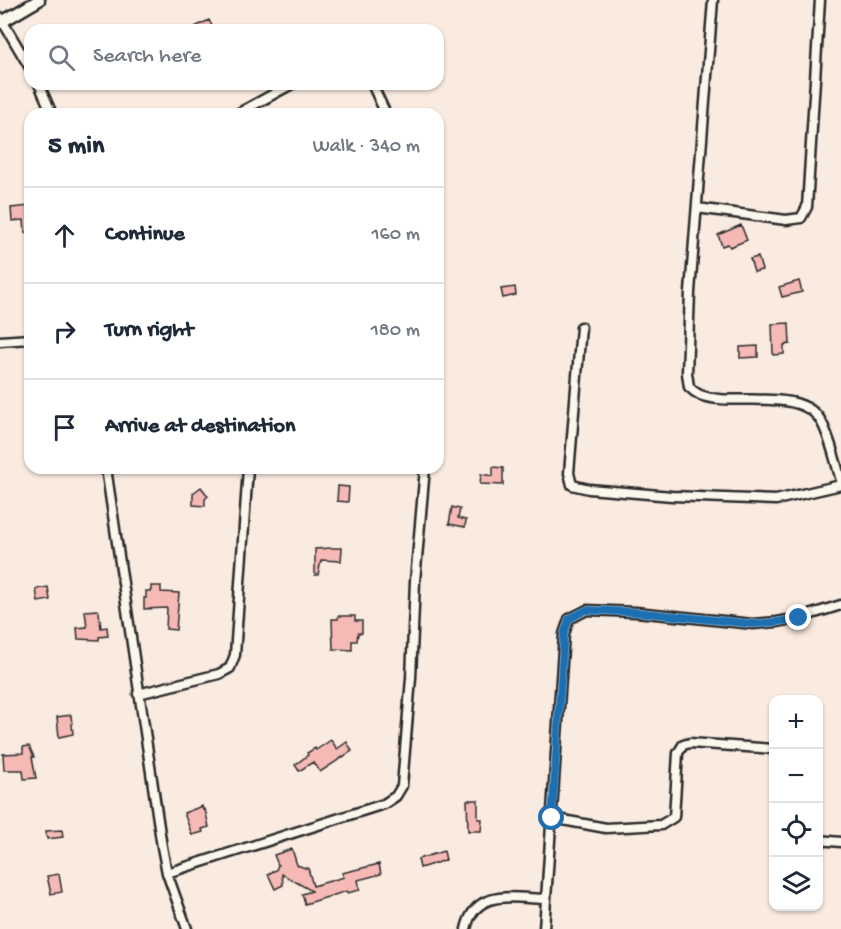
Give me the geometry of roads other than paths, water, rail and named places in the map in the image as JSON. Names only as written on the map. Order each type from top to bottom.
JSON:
[{"type":"street","points":[[24,58],[1,20],[39,0]]},
{"type":"street","points":[[713,0],[697,208],[687,373],[689,387],[699,395],[716,399],[760,399],[797,404],[811,410],[822,422],[841,480]]},
{"type":"street","points":[[697,208],[786,220],[801,218],[807,207],[820,0]]},
{"type":"street","points":[[42,90],[49,108]]},
{"type":"street","points":[[248,108],[281,90]]},
{"type":"street","points":[[375,90],[383,108]]},
{"type":"street","points":[[581,327],[569,473],[572,485],[589,489],[672,496],[776,500],[841,484]]},
{"type":"street","points":[[0,341],[24,339]]},
{"type":"street","points":[[107,474],[138,694],[167,873],[187,929]]},
{"type":"street","points":[[138,694],[219,674],[230,668],[235,655],[248,474]]},
{"type":"street","points":[[167,873],[384,804],[396,796],[402,786],[408,726],[415,581],[424,474]]},
{"type":"street","points":[[544,929],[564,634],[569,619],[586,610],[636,612],[753,624],[777,622],[841,604]]},
{"type":"street","points":[[552,818],[606,828],[661,825],[674,817],[678,753],[683,745],[690,743],[769,748]]},
{"type":"street","points":[[823,840],[841,842]]},
{"type":"street","points":[[466,929],[473,910],[482,902],[495,898],[546,899]]}]
